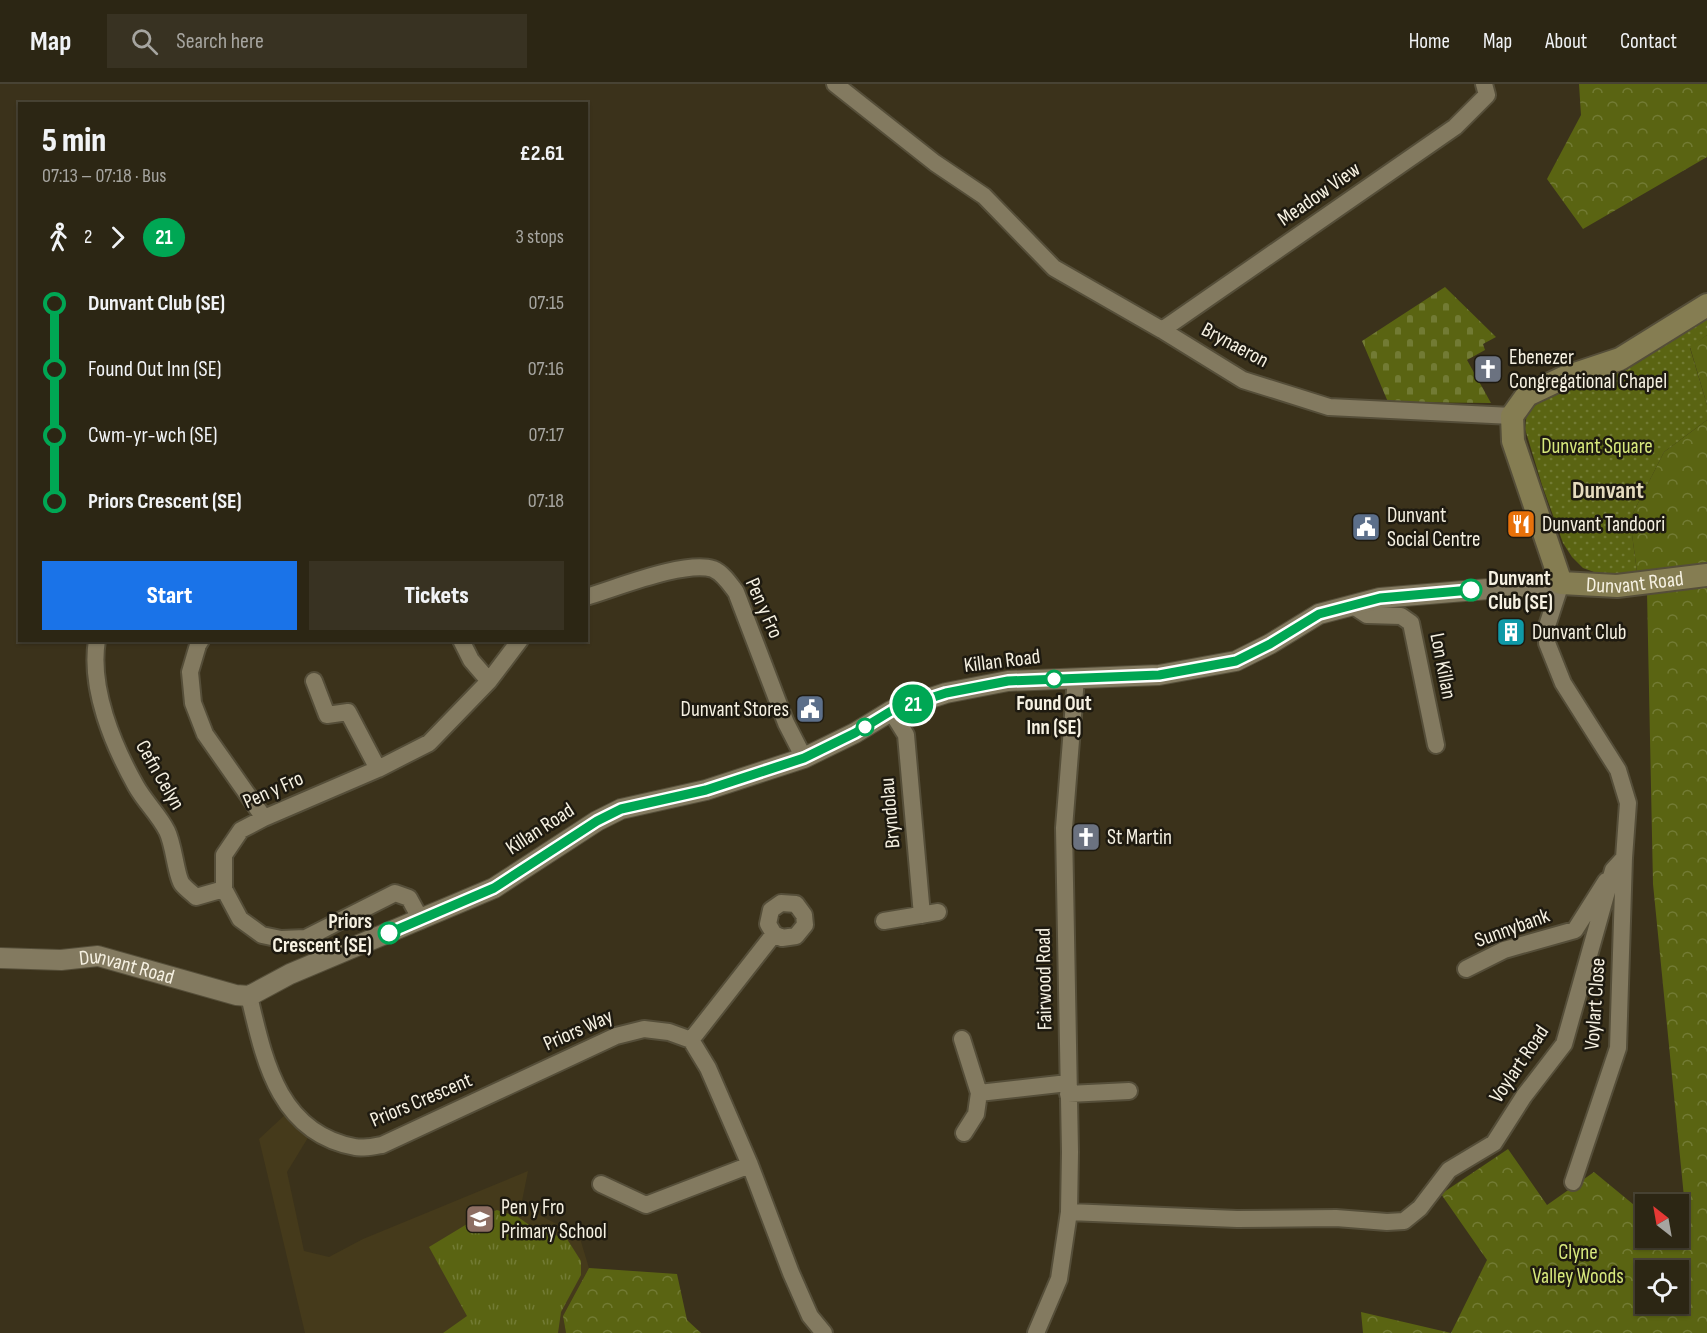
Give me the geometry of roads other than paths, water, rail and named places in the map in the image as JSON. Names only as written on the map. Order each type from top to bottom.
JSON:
[{"type":"main road","points":[[1561,583],[1513,441],[1512,417],[1527,395],[1563,378],[1620,359],[1707,305]]},
{"type":"main road","name":"Dunvant Road","points":[[1561,583],[1617,586],[1706,575]]},
{"type":"street","name":"Brynaeron","points":[[835,84],[934,163],[984,196],[1054,268],[1162,330],[1242,380],[1329,407],[1512,417]]},
{"type":"street","name":"Meadow View","points":[[1162,330],[1455,127],[1487,95],[1484,84]]},
{"type":"street","name":"Pen y Fro","points":[[588,596],[678,569],[695,566],[715,570],[726,579],[735,592],[786,723],[804,758]]},
{"type":"street","name":"Killan Road","points":[[249,996],[290,974],[494,888],[597,821],[621,809],[706,790],[804,758],[846,738],[891,711],[946,693],[1008,681],[1159,675],[1236,661],[1270,644],[1319,614],[1380,598],[1561,583]]},
{"type":"street","name":"Voylart Road","points":[[1069,1212],[1237,1219],[1336,1218],[1404,1221],[1420,1208],[1449,1170],[1494,1143],[1524,1096],[1564,1044],[1619,864],[1628,803],[1618,770],[1563,683],[1548,643],[1547,626],[1561,583]]},
{"type":"street","name":"Lon Killan","points":[[1352,605],[1367,615],[1401,616],[1411,623],[1436,745]]},
{"type":"street","name":"Cefn Celyn","points":[[97,642],[96,677],[107,725],[137,787],[169,833],[180,883],[196,897],[224,889]]},
{"type":"street","points":[[200,642],[190,672],[193,703],[205,734],[264,818]]},
{"type":"street","points":[[462,642],[471,660],[489,681]]},
{"type":"street","name":"Pen y Fro","points":[[421,920],[409,898],[395,892],[306,938],[281,939],[262,935],[240,919],[224,889],[224,855],[241,830],[378,769],[429,743],[489,681],[518,642]]},
{"type":"street","name":"Fairwood Road","points":[[1035,1333],[1059,1279],[1069,1212],[1064,828],[1076,678]]},
{"type":"street","points":[[314,681],[327,715],[348,712],[378,769]]},
{"type":"street","name":"Bryndolau","points":[[884,921],[930,913],[906,735],[891,711]]},
{"type":"street","name":"Sunnybank","points":[[1466,969],[1504,950],[1575,930],[1619,864]]},
{"type":"street","name":"Voylart Close","points":[[1573,1182],[1618,1048],[1619,864]]},
{"type":"street","points":[[774,934],[691,1040],[708,1068],[750,1165],[810,1316],[824,1333]]},
{"type":"street","name":"Dunvant Road","points":[[0,958],[62,960],[98,956],[236,995],[249,996]]},
{"type":"street","name":"Priors Crescent","points":[[249,996],[264,1059],[277,1089],[299,1118],[328,1138],[357,1148],[382,1145],[519,1082]]},
{"type":"street","name":"Priors Way","points":[[519,1082],[616,1036],[644,1029],[669,1032],[691,1040]]},
{"type":"street","points":[[962,1039],[979,1093],[976,1114],[964,1133]]},
{"type":"street","points":[[979,1093],[1068,1089],[1129,1091]]},
{"type":"street","points":[[601,1184],[646,1205],[750,1165]]},
{"type":"place","name":"Ebenezer Congregational Chapel","points":[[1488,369]]},
{"type":"place","name":"Dunvant Tandoori","points":[[1521,524]]},
{"type":"place","name":"Dunvant Social Centre","points":[[1366,527]]},
{"type":"place","name":"Dunvant Club (SE)","points":[[1471,590]]},
{"type":"place","name":"Dunvant Club","points":[[1511,632]]},
{"type":"place","name":"Found Out Inn (SE)","points":[[1054,679]]},
{"type":"place","name":"Dunvant Stores","points":[[810,709]]},
{"type":"place","name":"St Martin","points":[[1086,837]]},
{"type":"place","name":"Priors Crescent (SE)","points":[[389,933]]},
{"type":"place","name":"Pen y Fro Primary School","points":[[480,1219]]},
{"type":"district","name":"Dunvant","points":[[1608,490]]},
{"type":"park label","name":"Dunvant Square","points":[[1597,446]]},
{"type":"park label","name":"Clyne Valley Woods","points":[[1578,1264]]}]
